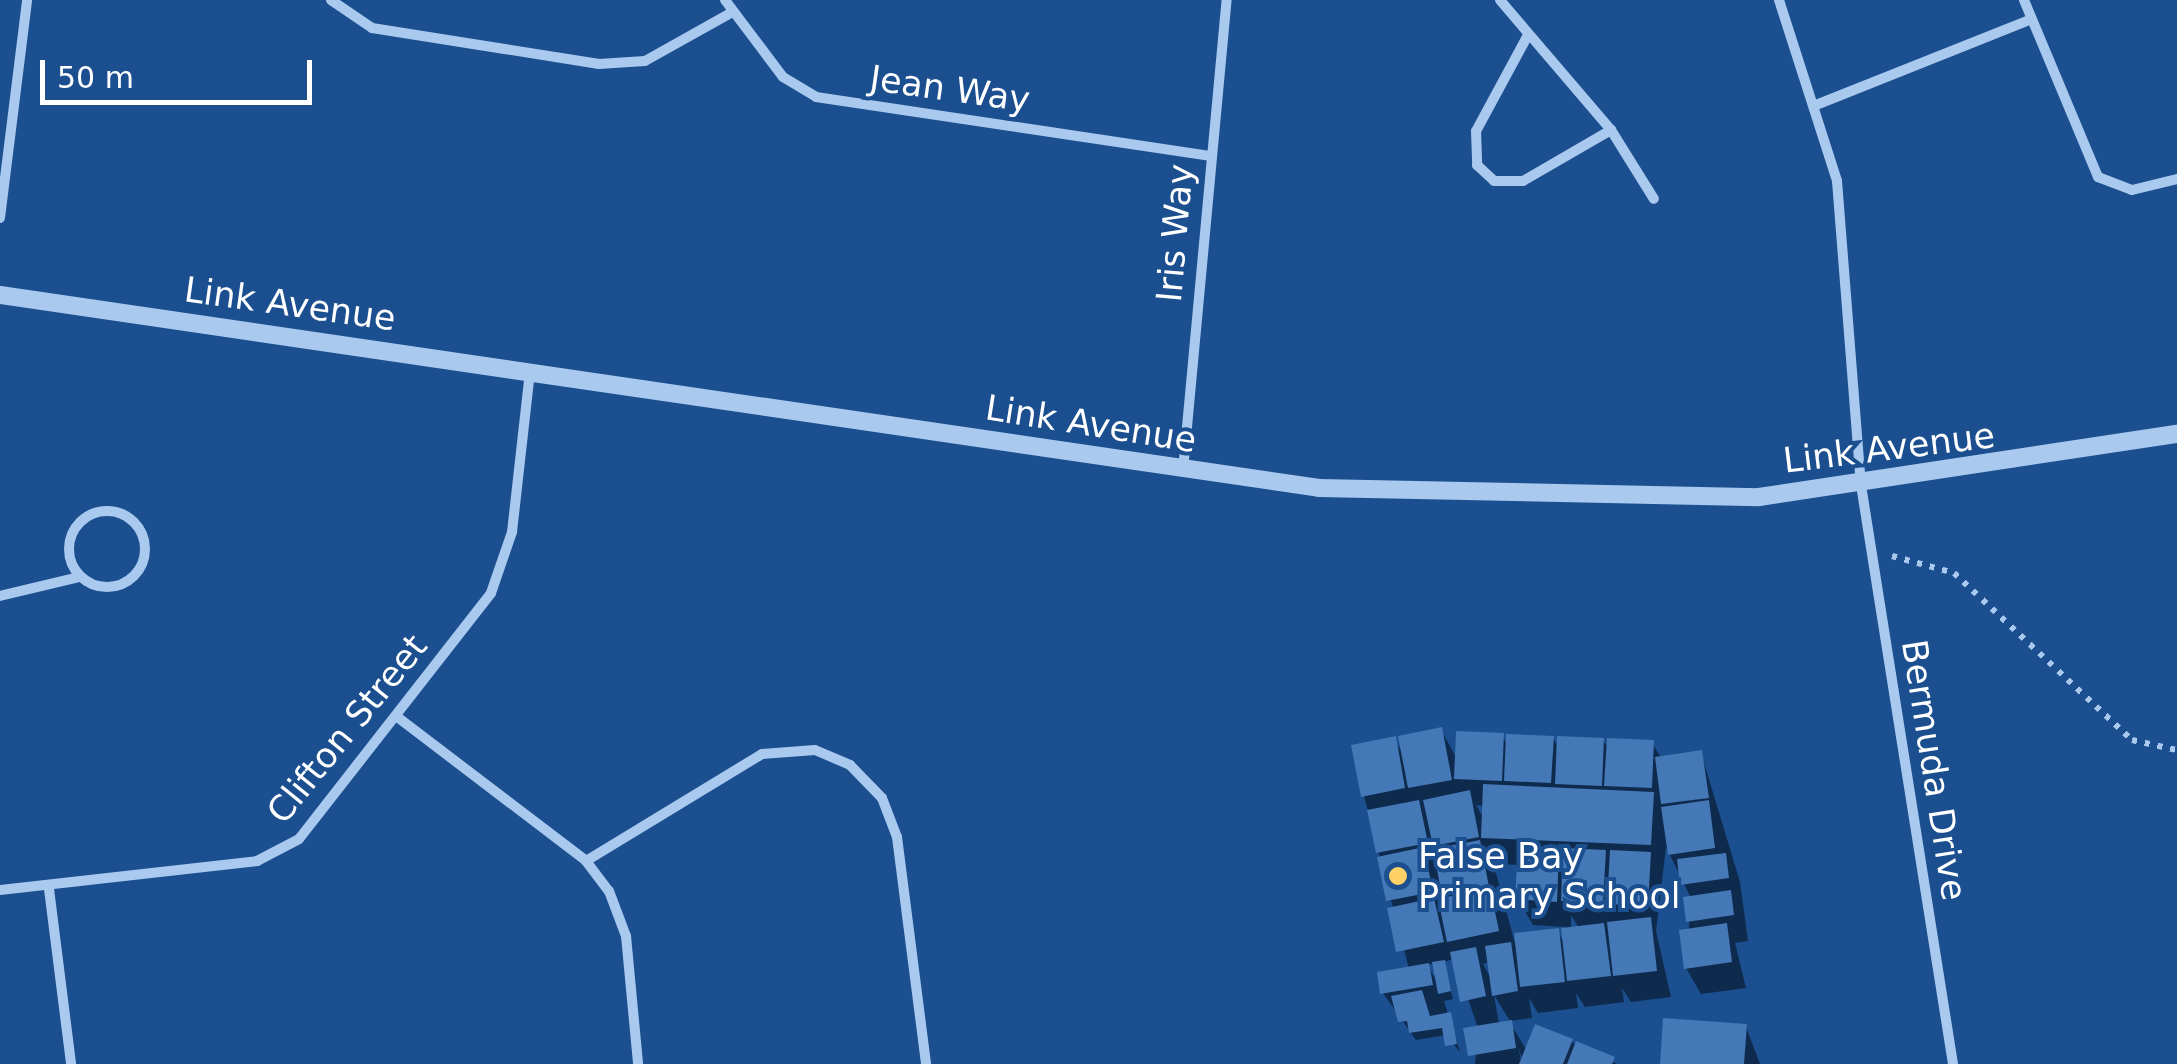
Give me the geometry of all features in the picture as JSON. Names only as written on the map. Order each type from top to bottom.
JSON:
[{"type":"street","points":[[0,218],[27,0]]},
{"type":"street","points":[[331,0],[372,28],[600,64],[644,62],[731,13]]},
{"type":"street","name":"Jean Way","points":[[725,0],[731,13],[783,77],[816,97],[1210,156]]},
{"type":"street","name":"Iris Way","points":[[1182,471],[1227,0]]},
{"type":"street","points":[[1500,0],[1611,130],[1654,199]]},
{"type":"street","name":"Bermuda Drive","points":[[1779,0],[1816,104],[1846,253],[1861,485],[1953,1064]]},
{"type":"street","points":[[2024,0],[2098,177],[2132,190],[2177,179]]},
{"type":"street","points":[[1816,104],[2030,20]]},
{"type":"street","points":[[1528,34],[1476,130],[1477,165],[1494,181],[1522,182],[1611,130]]},
{"type":"street","name":"Link Avenue","points":[[0,295],[1182,471],[1319,488],[1611,500],[1861,485],[2177,434]]},
{"type":"street","name":"Clifton Street","points":[[0,890],[49,889],[278,854],[396,716],[497,578],[530,371]]},
{"type":"street","points":[[0,596],[79,577],[99,587],[138,572],[146,551],[126,514],[104,510],[76,527],[68,558],[79,577]]},
{"type":"street","points":[[396,716],[586,861],[626,936],[638,1064]]},
{"type":"street","points":[[586,861],[762,754],[815,750],[850,765],[882,798],[897,837],[926,1064]]},
{"type":"street","points":[[49,889],[70,1064]]},
{"type":"path","points":[[1872,551],[1954,573],[2132,740],[2177,750]]},
{"type":"building","points":[[1442,727],[1452,780],[1408,788],[1398,736]]},
{"type":"building","points":[[1456,731],[1504,733],[1502,781],[1454,779]]},
{"type":"building","points":[[1506,734],[1554,736],[1551,783],[1504,781]]},
{"type":"building","points":[[1396,736],[1405,788],[1361,797],[1351,745]]},
{"type":"building","points":[[1557,736],[1604,738],[1602,786],[1555,784]]},
{"type":"building","points":[[1607,738],[1654,740],[1652,788],[1604,786]]},
{"type":"building","points":[[1702,750],[1709,798],[1661,804],[1655,757]]},
{"type":"building","points":[[1483,784],[1654,792],[1651,845],[1481,838]]},
{"type":"building","points":[[1470,790],[1479,837],[1433,846],[1423,800]]},
{"type":"building","points":[[1419,800],[1428,843],[1376,853],[1367,810]]},
{"type":"building","points":[[1709,800],[1715,848],[1668,855],[1661,807]]},
{"type":"building","points":[[1480,840],[1489,887],[1442,896],[1433,849]]},
{"type":"building","points":[[1518,846],[1559,848],[1557,902],[1515,899]]},
{"type":"building","points":[[1424,847],[1433,892],[1386,901],[1377,857]]},
{"type":"building","points":[[1563,848],[1606,850],[1603,903],[1561,901]]},
{"type":"building","points":[[1610,850],[1651,852],[1648,906],[1607,904]]},
{"type":"building","points":[[1726,853],[1729,878],[1680,885],[1677,859]]},
{"type":"building","points":[[1490,888],[1499,931],[1447,942],[1438,899]]},
{"type":"building","points":[[1731,890],[1734,915],[1686,922],[1683,897]]},
{"type":"building","points":[[1434,898],[1444,942],[1396,952],[1387,908]]},
{"type":"building","points":[[1651,917],[1657,971],[1613,976],[1607,922]]},
{"type":"building","points":[[1604,923],[1611,976],[1567,981],[1561,928]]},
{"type":"building","points":[[1727,923],[1732,962],[1684,969],[1679,930]]},
{"type":"building","points":[[1559,928],[1565,982],[1520,987],[1514,933]]},
{"type":"building","points":[[1511,942],[1518,991],[1492,996],[1485,946]]},
{"type":"building","points":[[1476,947],[1486,996],[1460,1002],[1450,952]]},
{"type":"building","points":[[1445,960],[1451,991],[1438,994],[1432,962]]},
{"type":"building","points":[[1429,963],[1433,985],[1380,994],[1377,972]]},
{"type":"building","points":[[1422,990],[1430,1016],[1451,1012],[1457,1044],[1445,1046],[1442,1028],[1409,1033],[1407,1021],[1398,1022],[1391,996]]},
{"type":"building","points":[[1663,1018],[1747,1024],[1744,1064],[1660,1064]]},
{"type":"building","points":[[1512,1020],[1516,1048],[1468,1056],[1463,1028]]},
{"type":"building","points":[[1535,1024],[1573,1039],[1563,1064],[1519,1064]]},
{"type":"building","points":[[1576,1041],[1615,1057],[1612,1064],[1567,1064]]},
{"type":"place","name":"False Bay Primary School","points":[[1398,876]]}]
